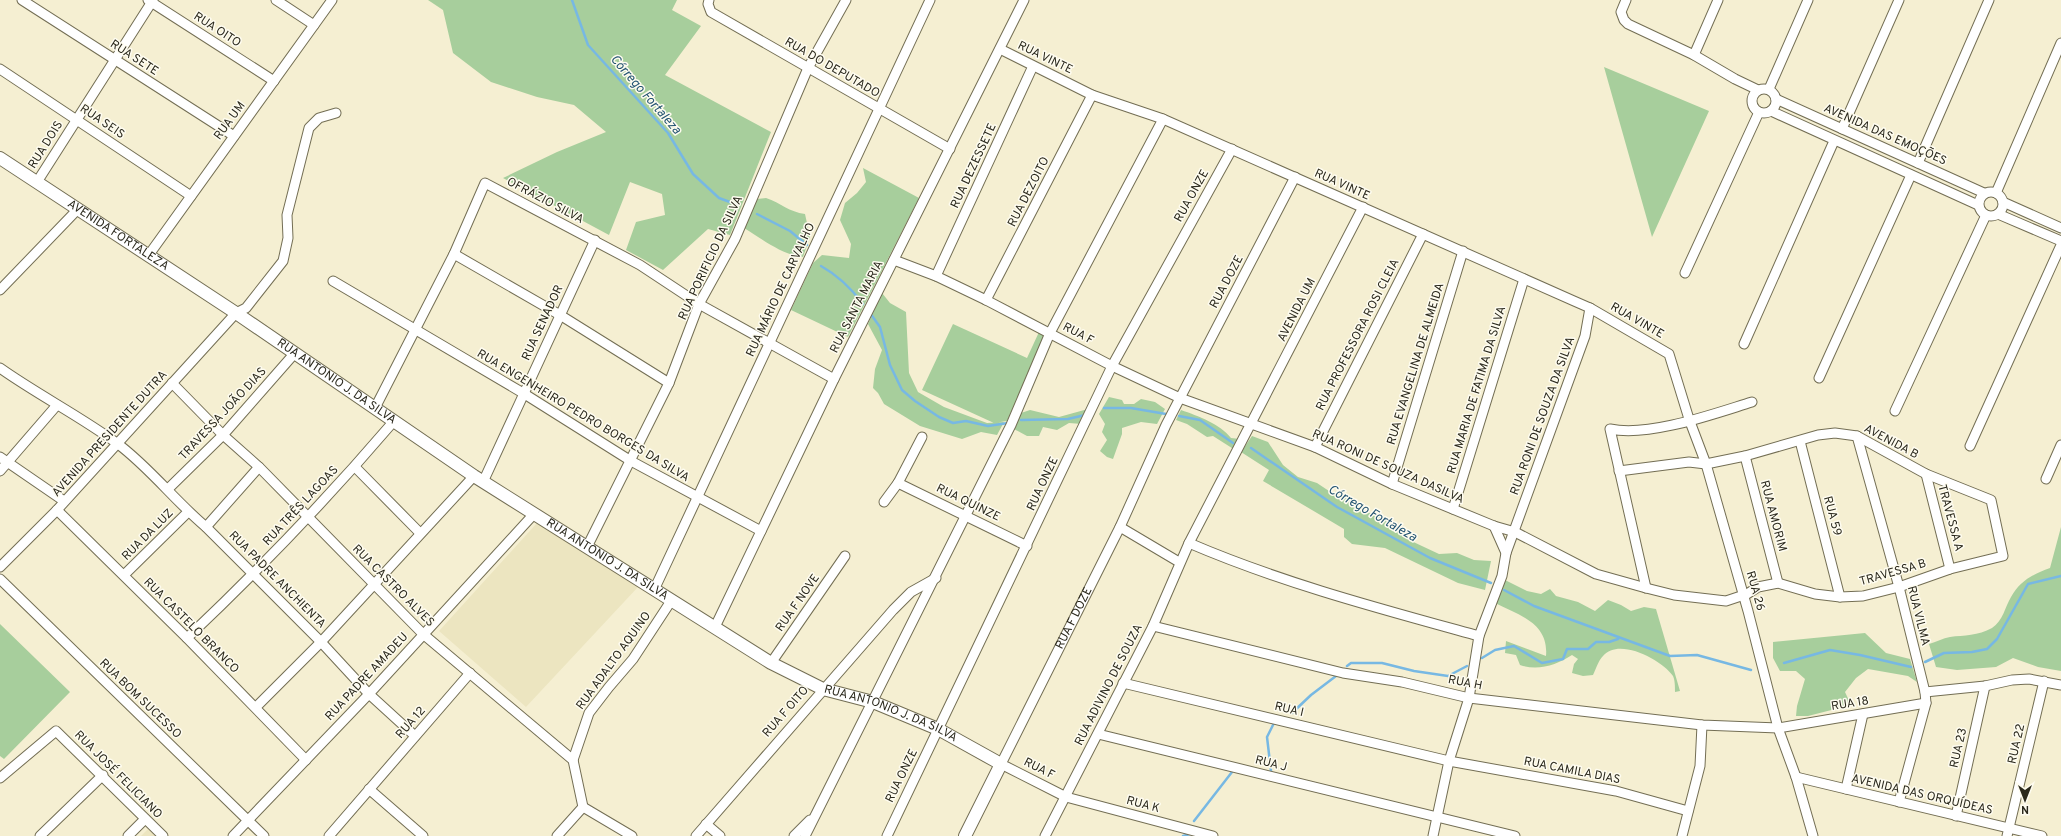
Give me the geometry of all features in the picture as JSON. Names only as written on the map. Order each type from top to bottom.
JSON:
[{"type":"street","name":"RUA SETE","points":[[22,0],[234,136]]},
{"type":"street","points":[[276,0],[314,24]]},
{"type":"street","name":"RUA UM","points":[[148,256],[332,0]]},
{"type":"street","name":"RUA PORIFICIO DA SILVA","points":[[587,547],[669,383],[699,304],[735,239],[808,68],[846,0]]},
{"type":"street","name":"RUA MÁRIO DE CARVALHO","points":[[654,590],[696,497],[930,0]]},
{"type":"street","name":"RUA SANTA MARIA","points":[[715,627],[834,379],[1024,0]]},
{"type":"street","points":[[1626,0],[1621,12],[1624,20],[1628,24],[1694,55],[1735,79],[1758,90],[1769,90],[1808,0]]},
{"type":"street","points":[[1694,55],[1718,0]]},
{"type":"street","points":[[1842,129],[1899,0]]},
{"type":"street","points":[[1918,163],[1989,0]]},
{"type":"street","name":"RUA DOIS","points":[[37,182],[151,1]]},
{"type":"street","name":"RUA OITO","points":[[151,1],[274,81]]},
{"type":"street","name":"RUA DO DEPUTADO","points":[[709,2],[711,12],[950,149]]},
{"type":"street","points":[[1771,111],[1834,141],[1978,205],[1981,211],[1986,215],[1992,216],[1998,214],[2002,210],[2003,202],[2001,196],[1996,193],[2061,43]]},
{"type":"street","name":"RUA VINTE","points":[[1000,49],[1092,94],[1163,119],[1590,308],[1669,354]]},
{"type":"street","name":"RUA DEZESSETE","points":[[936,276],[1033,66]]},
{"type":"street","name":"RUA SEIS","points":[[0,69],[191,196]]},
{"type":"street","points":[[1735,79],[1745,90],[1753,106],[1759,112],[1765,113],[1771,111],[1775,107],[1776,98]]},
{"type":"street","points":[[1751,100],[1753,94],[1758,90]]},
{"type":"street","name":"AVENIDA DAS EMOÇÕES","points":[[1769,90],[1776,98],[1984,194],[1990,192],[1996,193]]},
{"type":"street","name":"RUA DEZOITO","points":[[986,300],[1092,94]]},
{"type":"street","points":[[1685,273],[1759,112]]},
{"type":"street","name":"AVENIDA PRESIDENTE DUTRA","points":[[0,567],[57,510],[236,313],[246,308],[283,261],[288,238],[286,215],[309,128],[320,118],[336,113]]},
{"type":"street","points":[[805,836],[813,817],[936,578],[965,514],[1011,425],[1050,333],[1163,119]]},
{"type":"street","points":[[1744,344],[1834,141]]},
{"type":"street","name":"RUA ONZE","points":[[887,836],[1112,366],[1232,150]]},
{"type":"street","name":"AVENIDA FORTALEZA","points":[[0,158],[236,313]]},
{"type":"street","points":[[1819,378],[1911,175]]},
{"type":"street","name":"RUA DOZE","points":[[1180,398],[1295,177]]},
{"type":"street","name":"OFRÁZIO SILVA","points":[[454,254],[485,182],[640,265],[699,304],[834,379]]},
{"type":"street","points":[[1978,205],[1979,200],[1984,194]]},
{"type":"street","points":[[2003,202],[2061,228]]},
{"type":"street","name":"AVENIDA UM","points":[[1189,543],[1363,207]]},
{"type":"street","points":[[0,290],[78,209]]},
{"type":"street","points":[[1998,214],[2061,241]]},
{"type":"street","points":[[1895,411],[1986,215]]},
{"type":"street","name":"RUA PROFESSORA ROSI CLEIA","points":[[1315,447],[1423,234]]},
{"type":"street","name":"RUA SENADOR","points":[[256,707],[321,642],[420,533],[478,479],[523,393],[595,240]]},
{"type":"street","points":[[1970,446],[2061,245]]},
{"type":"street","name":"RUA EVANGELINA DE ALMEIDA","points":[[1392,484],[1463,251]]},
{"type":"street","points":[[375,408],[454,254],[560,315],[669,383]]},
{"type":"street","name":"RUA F","points":[[894,260],[936,276],[986,300],[1112,366],[1180,398],[1252,423]]},
{"type":"street","name":"RUA MARIA DE FATIMA DA SILVA","points":[[1452,509],[1524,279]]},
{"type":"street","name":"RUA ENGENHEIRO PEDRO BORGES DA SILVA","points":[[333,281],[523,393],[631,461],[761,531]]},
{"type":"street","name":"RUA RONI DE SOUZA DA SILVA","points":[[1478,641],[1502,576],[1506,553],[1515,532],[1585,336],[1590,308]]},
{"type":"street","name":"RUA ANTONIO J. DA SILVA","points":[[236,313],[532,515],[587,547],[771,663],[823,689],[872,702],[938,730],[1001,764]]},
{"type":"street","name":"TRAVESSA JOÃO DIAS","points":[[168,489],[223,435],[294,354]]},
{"type":"street","name":"RUA 26","points":[[1669,354],[1689,419],[1706,464],[1744,596],[1778,728],[1796,778],[1813,836]]},
{"type":"street","name":"RUA PADRE ANCHIENTA","points":[[1,371],[118,444],[168,489],[188,512],[206,527],[321,642],[369,694],[416,736]]},
{"type":"street","name":"RUA CASTRO ALVES","points":[[172,383],[223,435],[259,467],[423,634],[573,760]]},
{"type":"street","name":"RUA F DOZE","points":[[965,836],[1120,527],[1180,398]]},
{"type":"street","points":[[1646,588],[1610,429],[1637,430],[1668,426],[1752,402]]},
{"type":"street","points":[[0,471],[57,405]]},
{"type":"street","name":"RUA TRÊS LAGOAS","points":[[187,638],[253,575],[355,467],[394,421]]},
{"type":"street","name":"RUA RONI DE SOUZA DASILVA","points":[[1252,423],[1315,447],[1392,484],[1452,509],[1494,526],[1515,532],[1596,574],[1646,588]]},
{"type":"street","name":"AVENIDA B","points":[[1619,471],[1689,462],[1706,464],[1745,456],[1835,433],[1857,436],[1926,474],[1991,500],[2003,556]]},
{"type":"street","name":"RUA VILMA","points":[[1857,436],[1899,586],[1925,692],[1926,703],[1899,802]]},
{"type":"street","points":[[884,502],[898,483],[922,437]]},
{"type":"street","name":"RUA 59","points":[[1800,441],[1840,597]]},
{"type":"street","points":[[2046,479],[2061,445]]},
{"type":"street","name":"RUA AMORIM","points":[[1745,456],[1778,583]]},
{"type":"street","points":[[0,457],[64,501]]},
{"type":"street","points":[[206,527],[259,467]]},
{"type":"street","points":[[355,467],[420,533]]},
{"type":"street","name":"TRAVESSA A","points":[[1926,474],[1950,569]]},
{"type":"street","name":"RUA QUINZE","points":[[898,483],[965,514],[1027,546]]},
{"type":"street","name":"RUA CASTELO BRANCO","points":[[57,510],[256,707],[306,760]]},
{"type":"street","name":"RUA DA LUZ","points":[[124,576],[188,512]]},
{"type":"street","name":"RUA PADRE AMADEU","points":[[233,836],[369,694],[532,515]]},
{"type":"street","points":[[1494,526],[1506,553]]},
{"type":"street","points":[[1120,527],[1179,562]]},
{"type":"street","points":[[1189,543],[1231,561],[1478,641],[1469,698],[1449,761],[1433,836]]},
{"type":"street","name":"RUA ADIVINO DE SOUZA","points":[[1045,836],[1153,626],[1179,562],[1189,543]]},
{"type":"street","points":[[0,554],[8,560]]},
{"type":"street","name":"RUA F NOVE","points":[[771,663],[845,556]]},
{"type":"street","name":"TRAVESSA B","points":[[1646,588],[1674,595],[1726,601],[1744,596],[1758,587],[1778,583],[1815,594],[1840,597],[1863,596],[1950,569],[2003,556]]},
{"type":"street","name":"RUA F OITO","points":[[696,836],[823,689],[911,592],[936,578]]},
{"type":"street","name":"RUA BOM SUCESSO","points":[[0,579],[264,836]]},
{"type":"street","name":"RUA ADALTO AQUINO","points":[[573,760],[589,713],[608,687],[633,659],[671,601]]},
{"type":"street","name":"RUA H","points":[[1153,626],[1335,671],[1402,682],[1469,698],[1702,725],[1778,728]]},
{"type":"street","name":"RUA 12","points":[[329,836],[470,673]]},
{"type":"street","points":[[1925,692],[1985,686],[2012,680],[2029,679],[2061,685]]},
{"type":"street","name":"RUA 22","points":[[2008,832],[2044,681]]},
{"type":"street","name":"RUA I","points":[[1123,683],[1449,761]]},
{"type":"street","name":"RUA 23","points":[[1956,816],[1985,686]]},
{"type":"street","name":"RUA 18","points":[[1778,728],[1926,703]]},
{"type":"street","points":[[1846,789],[1863,714]]},
{"type":"street","points":[[1682,836],[1700,766],[1702,725]]},
{"type":"street","name":"RUA JOSÉ FELICIANO","points":[[1,774],[56,731],[103,775],[163,836]]},
{"type":"street","name":"RUA J","points":[[1098,734],[1515,836]]},
{"type":"street","points":[[573,760],[583,807],[632,836]]},
{"type":"street","name":"RUA CAMILA DIAS","points":[[1449,761],[1616,791],[1688,811]]},
{"type":"street","name":"RUA F","points":[[1001,764],[1066,796]]},
{"type":"street","points":[[40,836],[103,775]]},
{"type":"street","name":"AVENIDA DAS ORQUÍDEAS","points":[[1796,778],[1956,816],[2008,832],[2042,836]]},
{"type":"street","points":[[369,789],[423,836]]},
{"type":"street","name":"RUA K","points":[[1066,796],[1213,836]]},
{"type":"street","points":[[556,836],[583,807]]},
{"type":"street","points":[[794,836],[813,817]]},
{"type":"street","points":[[128,836],[145,818]]},
{"type":"street","points":[[706,824],[720,836]]},
{"type":"shaded area","points":[[537,523],[638,587],[526,707],[439,631]]},
{"type":"shaded area","points":[[150,827],[159,836],[141,836]]},
{"type":"green space","points":[[428,0],[677,0],[672,10],[701,26],[665,75],[771,132],[730,235],[708,229],[663,270],[626,250],[636,222],[665,215],[662,194],[630,182],[609,235],[503,178],[557,152],[606,132],[574,105],[537,97],[491,82],[453,53],[443,10]]},
{"type":"green space","points":[[1604,67],[1709,111],[1652,237]]},
{"type":"green space","points":[[863,168],[919,198],[848,337],[791,310],[813,263],[822,255],[849,258],[851,244],[840,220],[845,203],[857,193],[866,182]]},
{"type":"green space","points":[[766,198],[794,211],[805,214],[810,237],[803,257],[795,256],[780,250],[744,228],[757,199]]},
{"type":"green space","points":[[882,293],[890,303],[906,312],[909,373],[918,392],[944,407],[987,423],[1004,422],[997,435],[981,432],[962,439],[920,426],[884,404],[878,393],[873,388],[875,369],[882,350],[868,324]]},
{"type":"green space","points":[[953,324],[1027,358],[1039,332],[1043,333],[1043,343],[1007,421],[994,423],[922,390]]},
{"type":"green space","points":[[1109,397],[1122,400],[1124,404],[1134,404],[1141,399],[1155,402],[1165,409],[1157,424],[1141,422],[1122,428],[1122,434],[1113,459],[1107,457],[1100,451],[1107,440],[1102,432],[1105,424],[1099,414]]},
{"type":"green space","points":[[1088,409],[1082,424],[1069,423],[1057,430],[1043,427],[1039,436],[1027,436],[1014,429],[1021,413],[1030,410],[1059,417]]},
{"type":"green space","points":[[1181,410],[1215,425],[1231,438],[1240,439],[1235,450],[1213,436],[1207,437],[1187,424],[1176,420]]},
{"type":"green space","points":[[1252,436],[1268,442],[1283,465],[1298,477],[1317,483],[1332,493],[1351,500],[1367,512],[1385,519],[1407,539],[1439,554],[1457,553],[1474,560],[1491,561],[1485,590],[1458,583],[1385,548],[1352,544],[1344,537],[1344,529],[1263,481],[1269,470],[1241,452]]},
{"type":"green space","points":[[2061,527],[2061,671],[2038,667],[2013,658],[1996,667],[1957,670],[1936,667],[1929,644],[1947,638],[1987,631],[1996,625],[2018,587],[2023,582],[2038,573],[2050,568]]},
{"type":"green space","points":[[1505,580],[1527,591],[1541,594],[1550,589],[1556,596],[1578,602],[1595,611],[1608,600],[1631,611],[1644,607],[1656,609],[1680,691],[1675,692],[1673,676],[1660,663],[1640,653],[1629,650],[1619,649],[1610,651],[1601,658],[1593,675],[1583,676],[1572,673],[1574,664],[1578,659],[1572,655],[1560,662],[1547,666],[1527,667],[1520,665],[1516,655],[1505,653],[1506,641],[1546,656],[1546,645],[1543,635],[1531,622],[1495,603]]},
{"type":"green space","points":[[0,624],[70,692],[4,759],[0,756]]},
{"type":"green space","points":[[1865,633],[1886,653],[1910,659],[1917,682],[1908,676],[1868,669],[1856,678],[1845,692],[1851,705],[1808,716],[1796,716],[1797,706],[1805,679],[1796,671],[1780,671],[1773,658],[1773,642]]},
{"type":"waterway","name":"Córrego Fortaleza","points":[[572,0],[588,45],[668,133],[693,174],[719,198],[738,205]]},
{"type":"waterway","name":"Córrego Fortaleza","points":[[757,214],[790,231],[807,245]]},
{"type":"waterway","name":"Córrego Fortaleza","points":[[821,266],[844,283],[863,304]]},
{"type":"waterway","name":"Córrego Fortaleza","points":[[870,313],[880,327],[890,365],[902,390],[915,401],[939,417],[953,423],[966,421],[988,426],[1008,423]]},
{"type":"waterway","name":"Córrego Fortaleza","points":[[1104,408],[1131,408],[1166,414]]},
{"type":"waterway","name":"Córrego Fortaleza","points":[[1021,420],[1068,419],[1085,415]]},
{"type":"waterway","name":"Córrego Fortaleza","points":[[1179,416],[1200,420],[1233,443]]},
{"type":"waterway","name":"Córrego Fortaleza","points":[[1251,448],[1337,507],[1430,558],[1491,583]]},
{"type":"waterway","name":"Córrego Fortaleza","points":[[1925,662],[1944,653],[1972,652],[1987,649],[1997,639],[2028,584],[2061,576]]},
{"type":"waterway","name":"Córrego Fortaleza","points":[[1504,590],[1534,606],[1670,656],[1697,655],[1751,670]]},
{"type":"waterway","name":"Córrego Fortaleza","points":[[1482,658],[1495,650],[1514,646],[1542,663],[1563,659],[1567,649],[1588,649],[1596,642],[1609,642],[1618,639]]},
{"type":"waterway","name":"Córrego Fortaleza","points":[[1784,663],[1830,650],[1860,655],[1911,667]]},
{"type":"waterway","name":"Córrego Fortaleza","points":[[1347,666],[1351,663],[1382,663],[1414,671],[1448,676],[1467,666]]},
{"type":"waterway","name":"Córrego Fortaleza","points":[[1292,713],[1311,695],[1336,676]]},
{"type":"waterway","name":"Córrego Fortaleza","points":[[1271,771],[1267,737],[1274,723]]},
{"type":"waterway","name":"Córrego Fortaleza","points":[[1194,821],[1232,772]]},
{"type":"waterway","name":"Córrego Fortaleza","points":[[1183,836],[1190,834]]}]
